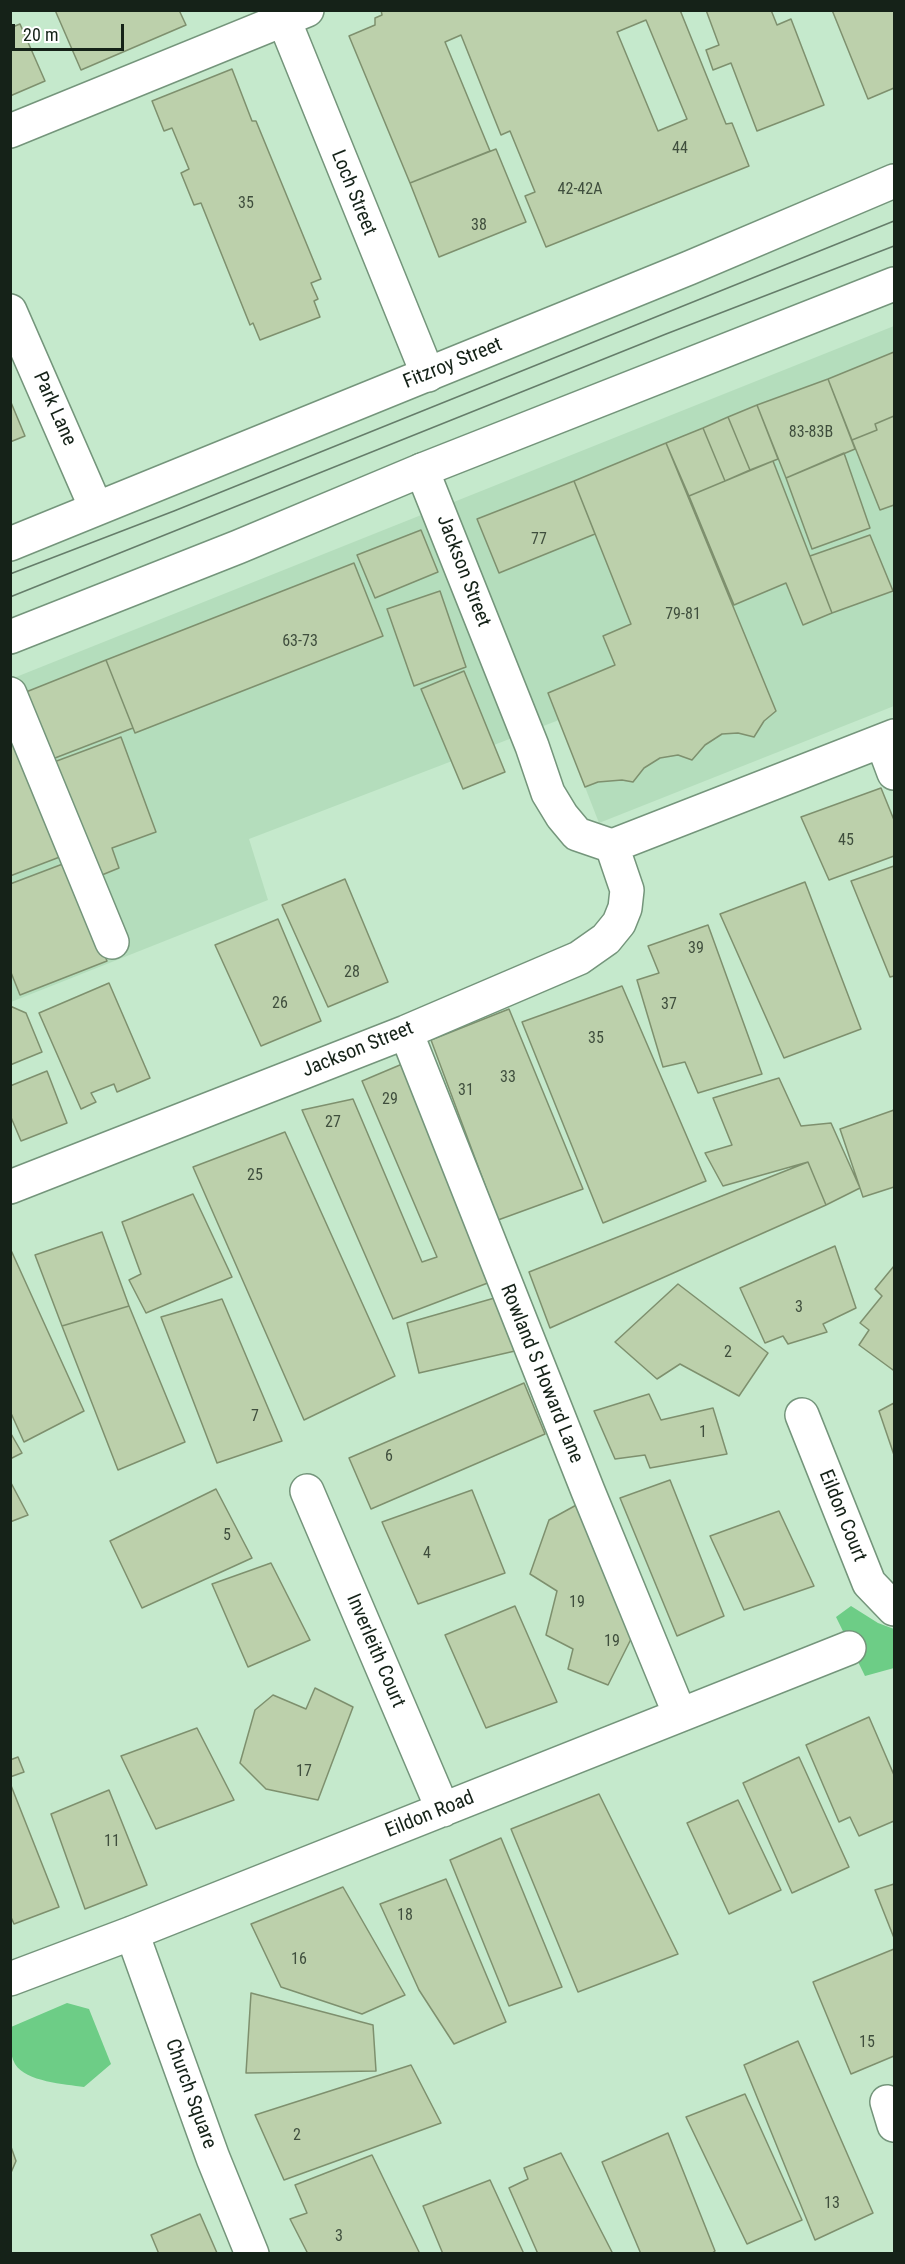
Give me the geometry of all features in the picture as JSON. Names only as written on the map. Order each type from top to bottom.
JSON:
[{"type":"street","points":[[10,131],[290,14]]},
{"type":"street","name":"Loch Street","points":[[290,14],[428,375]]},
{"type":"street","name":"Fitzroy Street","points":[[10,544],[428,375],[894,182]]},
{"type":"street","points":[[10,637],[238,547],[422,470],[894,284]]},
{"type":"street","name":"Park Lane","points":[[10,311],[96,508]]},
{"type":"street","name":"Jackson Street","points":[[10,1187],[406,1032],[579,958],[606,939],[619,923],[625,908],[627,890],[612,846],[577,834],[562,816],[548,793],[528,736],[422,470]]},
{"type":"street","points":[[10,694],[112,942]]},
{"type":"street","points":[[612,846],[888,739],[894,773]]},
{"type":"street","name":"Rowland S Howard Lane","points":[[406,1032],[588,1491],[680,1715]]},
{"type":"street","name":"Eildon Court","points":[[802,1414],[868,1583],[894,1609]]},
{"type":"street","name":"Inverleith Court","points":[[307,1491],[443,1810]]},
{"type":"street","name":"Eildon Road","points":[[10,1979],[132,1933],[849,1648]]},
{"type":"street","name":"Church Square","points":[[132,1933],[213,2158],[252,2253]]},
{"type":"shaded area","points":[[894,326],[894,706],[599,823],[559,720],[249,839],[268,900],[11,1002],[11,679]]},
{"type":"green space","points":[[851,1606],[878,1623],[894,1629],[894,1668],[865,1676],[836,1617]]},
{"type":"green space","points":[[67,2003],[89,2009],[111,2064],[84,2087],[46,2081],[28,2075],[15,2064],[12,2055],[11,2027]]},
{"type":"building","points":[[55,10],[179,10],[186,25],[81,70]]},
{"type":"building","points":[[381,10],[680,10],[726,124],[732,123],[749,166],[546,247],[525,196],[535,192],[510,131],[501,135],[461,35],[445,42],[490,151],[410,183],[349,36],[375,25],[375,18],[382,15]],"holes":[[[646,20],[687,119],[658,131],[617,32]]]},
{"type":"building","points":[[706,10],[771,10],[777,25],[791,19],[824,105],[757,131],[731,63],[713,70],[706,50],[719,45]]},
{"type":"building","points":[[832,10],[894,10],[894,88],[868,99]]},
{"type":"building","points":[[20,24],[45,81],[10,96],[10,28]]},
{"type":"building","points":[[232,69],[252,121],[256,121],[321,279],[311,283],[318,299],[314,301],[320,317],[260,340],[253,323],[250,325],[201,203],[194,205],[181,173],[189,169],[172,128],[164,131],[152,101]]},
{"type":"building","points":[[496,149],[526,222],[439,257],[410,183]]},
{"type":"building","points":[[894,352],[894,416],[875,424],[877,430],[852,440],[828,379]]},
{"type":"building","points":[[828,379],[855,449],[786,478],[757,405]]},
{"type":"building","points":[[10,400],[25,436],[10,442]]},
{"type":"building","points":[[757,405],[778,459],[750,470],[728,417]]},
{"type":"building","points":[[894,416],[894,505],[880,510],[852,440],[877,430],[875,424]]},
{"type":"building","points":[[728,417],[750,470],[725,481],[703,428]]},
{"type":"building","points":[[703,428],[725,481],[689,496],[666,443]]},
{"type":"building","points":[[666,443],[776,711],[764,721],[754,737],[738,733],[722,734],[705,745],[692,760],[678,755],[660,758],[644,768],[633,782],[622,780],[598,782],[585,787],[548,693],[615,665],[603,636],[631,624],[574,481]]},
{"type":"building","points":[[844,453],[870,528],[812,549],[786,478]]},
{"type":"building","points":[[773,461],[832,613],[803,625],[786,583],[734,605],[689,496]]},
{"type":"building","points":[[574,481],[595,534],[499,573],[477,519]]},
{"type":"building","points":[[421,530],[438,572],[375,598],[357,555]]},
{"type":"building","points":[[870,535],[893,591],[832,613],[810,556]]},
{"type":"building","points":[[354,563],[383,636],[135,733],[106,660]]},
{"type":"building","points":[[440,591],[466,667],[414,686],[387,609]]},
{"type":"building","points":[[106,660],[133,728],[42,763],[16,696]]},
{"type":"building","points":[[464,671],[505,772],[463,789],[421,689]]},
{"type":"building","points":[[10,714],[65,855],[10,876]]},
{"type":"building","points":[[121,737],[156,832],[112,848],[119,868],[97,877],[54,762]]},
{"type":"building","points":[[881,788],[894,820],[894,856],[829,880],[801,817]]},
{"type":"building","points":[[68,862],[107,961],[20,995],[10,970],[10,884]]},
{"type":"building","points":[[894,866],[894,976],[890,977],[851,881]]},
{"type":"building","points":[[345,879],[388,982],[328,1007],[282,905]]},
{"type":"building","points":[[805,882],[861,1029],[784,1058],[720,914]]},
{"type":"building","points":[[278,919],[321,1021],[261,1046],[215,945]]},
{"type":"building","points":[[708,925],[762,1074],[698,1093],[685,1062],[663,1067],[637,980],[659,973],[648,946]]},
{"type":"building","points":[[109,983],[150,1078],[117,1092],[114,1084],[91,1093],[96,1102],[81,1109],[39,1013]]},
{"type":"building","points":[[622,986],[706,1181],[603,1223],[522,1022]]},
{"type":"building","points":[[10,1006],[26,1013],[42,1052],[10,1065]]},
{"type":"building","points":[[509,1009],[583,1189],[498,1220],[431,1040]]},
{"type":"building","points":[[407,1062],[493,1281],[393,1319],[302,1110],[353,1099],[422,1262],[437,1257],[362,1081]]},
{"type":"building","points":[[47,1071],[67,1123],[21,1141],[10,1115],[10,1086]]},
{"type":"building","points":[[779,1078],[801,1126],[831,1123],[860,1188],[826,1205],[808,1162],[723,1186],[705,1153],[732,1145],[713,1098]]},
{"type":"building","points":[[894,1110],[894,1187],[863,1197],[840,1129]]},
{"type":"building","points":[[285,1132],[395,1376],[304,1420],[193,1167]]},
{"type":"building","points":[[808,1162],[826,1205],[550,1328],[529,1272]]},
{"type":"building","points":[[193,1194],[232,1277],[146,1313],[129,1280],[141,1274],[122,1222]]},
{"type":"building","points":[[102,1232],[129,1306],[62,1326],[35,1255]]},
{"type":"building","points":[[835,1246],[856,1308],[823,1324],[827,1332],[788,1344],[783,1336],[765,1343],[740,1288]]},
{"type":"building","points":[[10,1248],[84,1411],[24,1442],[10,1411]]},
{"type":"building","points":[[894,1266],[893,1370],[859,1345],[869,1330],[860,1323],[882,1296],[875,1289]]},
{"type":"building","points":[[678,1284],[768,1353],[739,1396],[680,1364],[657,1379],[615,1342]]},
{"type":"building","points":[[498,1297],[515,1351],[419,1373],[407,1323]]},
{"type":"building","points":[[222,1299],[282,1441],[217,1463],[161,1317]]},
{"type":"building","points":[[129,1306],[185,1442],[118,1470],[62,1326]]},
{"type":"building","points":[[524,1383],[545,1434],[371,1509],[349,1458]]},
{"type":"building","points":[[649,1394],[661,1420],[713,1408],[727,1454],[650,1468],[645,1455],[615,1459],[594,1411]]},
{"type":"building","points":[[894,1403],[894,1455],[879,1411]]},
{"type":"building","points":[[10,1432],[22,1453],[10,1459]]},
{"type":"building","points":[[670,1480],[724,1616],[677,1636],[620,1498]]},
{"type":"building","points":[[10,1481],[28,1515],[10,1522]]},
{"type":"building","points":[[216,1489],[252,1558],[142,1608],[110,1541]]},
{"type":"building","points":[[472,1490],[505,1573],[418,1604],[382,1522]]},
{"type":"building","points":[[580,1503],[634,1633],[608,1685],[568,1669],[573,1649],[546,1635],[557,1591],[530,1574],[549,1520]]},
{"type":"building","points":[[779,1511],[814,1586],[744,1610],[710,1536]]},
{"type":"building","points":[[271,1563],[310,1640],[248,1667],[212,1584]]},
{"type":"building","points":[[515,1606],[557,1702],[486,1728],[445,1635]]},
{"type":"building","points":[[315,1688],[353,1707],[318,1800],[266,1789],[240,1763],[255,1710],[273,1695],[306,1709]]},
{"type":"building","points":[[869,1717],[894,1775],[894,1821],[859,1836],[850,1817],[839,1822],[806,1745]]},
{"type":"building","points":[[197,1728],[234,1800],[156,1829],[121,1756]]},
{"type":"building","points":[[18,1757],[24,1772],[10,1777],[10,1760]]},
{"type":"building","points":[[799,1757],[849,1867],[792,1893],[743,1783]]},
{"type":"building","points":[[10,1783],[59,1907],[14,1924],[10,1915]]},
{"type":"building","points":[[109,1790],[147,1885],[85,1909],[51,1814]]},
{"type":"building","points":[[599,1794],[678,1954],[578,1992],[511,1829]]},
{"type":"building","points":[[738,1800],[781,1890],[729,1914],[687,1823]]},
{"type":"building","points":[[501,1838],[562,1987],[509,2006],[450,1860]]},
{"type":"building","points":[[446,1879],[506,2022],[454,2044],[419,1990],[380,1904]]},
{"type":"building","points":[[894,1884],[894,1938],[875,1890]]},
{"type":"building","points":[[343,1887],[405,1995],[362,2014],[281,1987],[251,1924]]},
{"type":"building","points":[[894,1949],[894,2056],[851,2074],[813,1982]]},
{"type":"building","points":[[251,1993],[373,2025],[376,2071],[246,2073]]},
{"type":"building","points":[[798,2041],[873,2213],[815,2240],[744,2065]]},
{"type":"building","points":[[411,2065],[441,2123],[284,2180],[255,2115]]},
{"type":"building","points":[[745,2094],[802,2220],[747,2244],[686,2117]]},
{"type":"building","points":[[668,2133],[715,2251],[711,2254],[641,2254],[602,2162]]},
{"type":"building","points":[[10,2144],[16,2161],[10,2175]]},
{"type":"building","points":[[561,2153],[613,2254],[538,2254],[509,2188],[528,2179],[524,2168]]},
{"type":"building","points":[[372,2155],[420,2254],[308,2254],[290,2219],[307,2213],[295,2185]]},
{"type":"building","points":[[490,2180],[524,2254],[443,2254],[423,2206]]},
{"type":"building","points":[[200,2214],[217,2253],[159,2254],[151,2235]]},
{"type":"tram line","points":[[10,574],[174,511],[894,221]]},
{"type":"tram line","points":[[10,597],[666,334],[894,246]]}]
